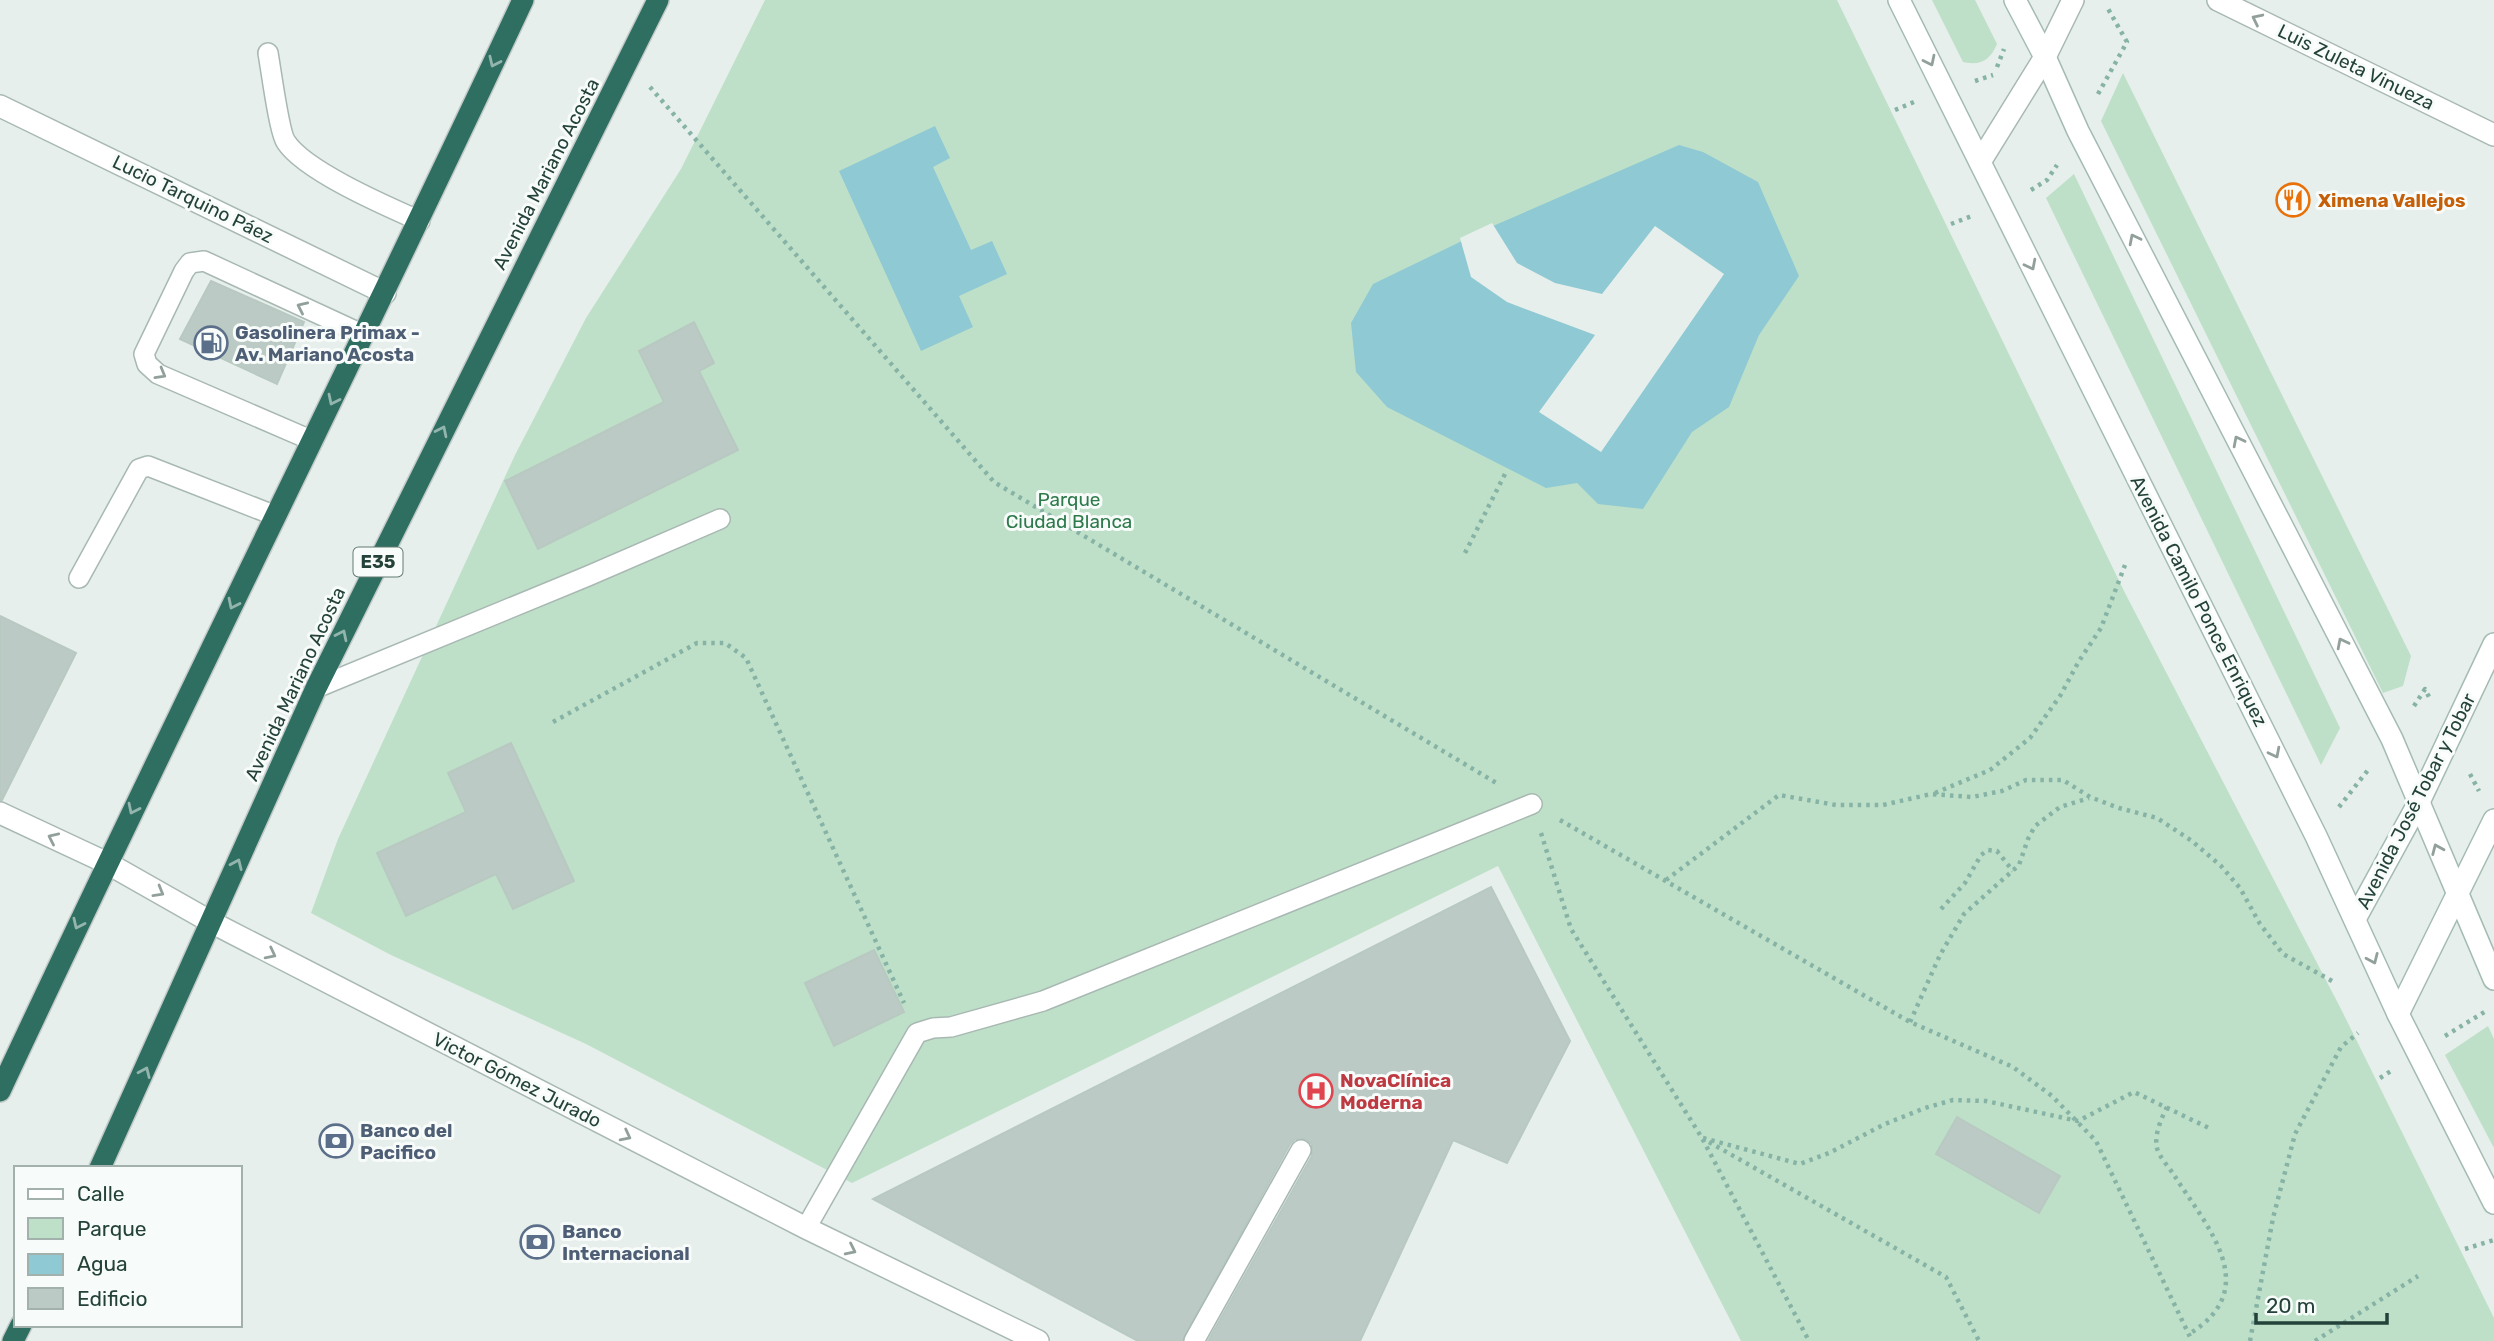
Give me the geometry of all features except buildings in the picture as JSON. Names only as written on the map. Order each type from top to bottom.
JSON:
[{"type":"highway","points":[[0,1091],[107,863],[385,293],[523,0]]},
{"type":"highway","name":"Avenida Mariano Acosta","points":[[101,1166],[316,688],[658,0]]},
{"type":"street","name":"Avenida Camilo Ponce Enriquez","points":[[1899,0],[2316,835],[2398,1014],[2494,1203]]},
{"type":"street","points":[[2015,0],[2045,57],[2078,131],[2392,739],[2494,979]]},
{"type":"street","points":[[1980,162],[2045,57],[2073,0]]},
{"type":"street","name":"Luis Zuleta Vinueza","points":[[2218,0],[2494,135]]},
{"type":"street","name":"Lucio Tarquino Páez","points":[[0,106],[385,293]]},
{"type":"street","name":"Avenida José Tobar y Tobar","points":[[2355,919],[2418,804],[2494,644]]},
{"type":"street","name":"Victor Gómez Jurado","points":[[0,813],[107,863],[211,922],[806,1228],[1038,1341]]},
{"type":"street","points":[[2398,1014],[2494,820]]},
{"type":"lane","points":[[268,53],[285,141],[303,160],[371,199],[419,221]]},
{"type":"lane","points":[[313,441],[158,374],[146,364],[144,354],[172,295],[190,263],[204,261],[364,335]]},
{"type":"lane","points":[[79,578],[139,469],[148,467],[276,516]]},
{"type":"lane","points":[[316,688],[720,519]]},
{"type":"lane","points":[[806,1228],[917,1033],[933,1028],[951,1027],[1043,1001],[1532,804]]},
{"type":"lane","points":[[1194,1341],[1301,1150]]},
{"type":"path","points":[[2103,0],[2127,42]]},
{"type":"path","points":[[629,63],[994,482],[1532,804],[1910,1022],[2012,1067],[2052,1096],[2096,1140],[2192,1341]]},
{"type":"path","points":[[1465,553],[1506,472]]},
{"type":"path","points":[[1666,880],[1779,795],[1836,806],[1883,805],[1931,794],[1990,770],[2030,738],[2060,696],[2101,628],[2125,565]]},
{"type":"path","points":[[553,722],[697,643],[725,643],[746,658],[917,1033]]},
{"type":"path","points":[[2316,835],[2392,739],[2425,690]]},
{"type":"path","points":[[1931,794],[1972,797],[2002,791],[2026,780],[2063,780],[2090,797],[2119,808],[2157,817],[2192,841],[2221,866],[2240,888],[2260,924],[2283,954],[2334,982]]},
{"type":"path","points":[[1910,1022],[1940,955],[1964,914],[2019,865],[2035,826],[2060,807],[2090,797]]},
{"type":"path","points":[[1532,804],[1571,929],[1702,1138],[1809,1341]]},
{"type":"path","points":[[1941,909],[1965,883],[1980,855],[1988,850],[1997,851],[2013,871]]},
{"type":"path","points":[[2250,1341],[2273,1218],[2295,1134],[2341,1047],[2358,1033]]},
{"type":"path","points":[[1702,1138],[1800,1164],[1829,1153],[1885,1124],[1953,1100],[1986,1101],[2078,1121],[2134,1092],[2211,1129]]},
{"type":"path","points":[[2167,1107],[2157,1134],[2157,1150],[2206,1225],[2225,1260],[2227,1285],[2223,1297],[2206,1323],[2189,1334]]},
{"type":"path","points":[[1702,1138],[1947,1277],[1979,1341]]},
{"type":"path","points":[[2466,1249],[2494,1240]]},
{"type":"path","points":[[2315,1341],[2326,1338],[2418,1276]]},
{"type":"green space","name":"Parque Ciudad Blanca","points":[[765,0],[1837,0],[2125,593],[2342,1011],[2494,1318],[2494,1341],[1741,1341],[1498,866],[852,1183],[586,1044],[391,955],[311,913],[338,839],[515,455],[586,318],[681,169]]},
{"type":"green space","points":[[1932,0],[1975,0],[1997,44],[1988,58],[1975,63],[1963,62]]},
{"type":"green space","points":[[2123,73],[2411,656],[2403,686],[2383,693],[2101,121]]},
{"type":"green space","points":[[2074,174],[2340,728],[2321,765],[2046,198]]},
{"type":"green space","points":[[2488,1026],[2494,1039],[2494,1148],[2445,1055]]},
{"type":"water","points":[[935,126],[950,158],[933,167],[971,250],[992,241],[1007,274],[959,296],[973,327],[921,351],[839,171]]},
{"type":"water","points":[[1679,145],[1703,152],[1758,182],[1799,276],[1759,335],[1729,407],[1692,432],[1643,509],[1598,504],[1577,483],[1546,488],[1387,407],[1356,372],[1351,323],[1373,284],[1493,226]]},
{"type":"pier","points":[[1492,223],[1517,263],[1555,283],[1602,294],[1655,226],[1724,274],[1601,452],[1539,412],[1595,335],[1507,302],[1471,277],[1460,238]]},
{"type":"place","name":"Ximena Vallejos","points":[[2293,200]]},
{"type":"place","name":"Gasolinera Primax - Av. Mariano Acosta","points":[[211,343]]},
{"type":"place","name":"NovaClínica Moderna","points":[[1316,1091]]},
{"type":"place","name":"Banco del Pacifico","points":[[336,1141]]},
{"type":"place","name":"Banco Internacional","points":[[537,1242]]}]
